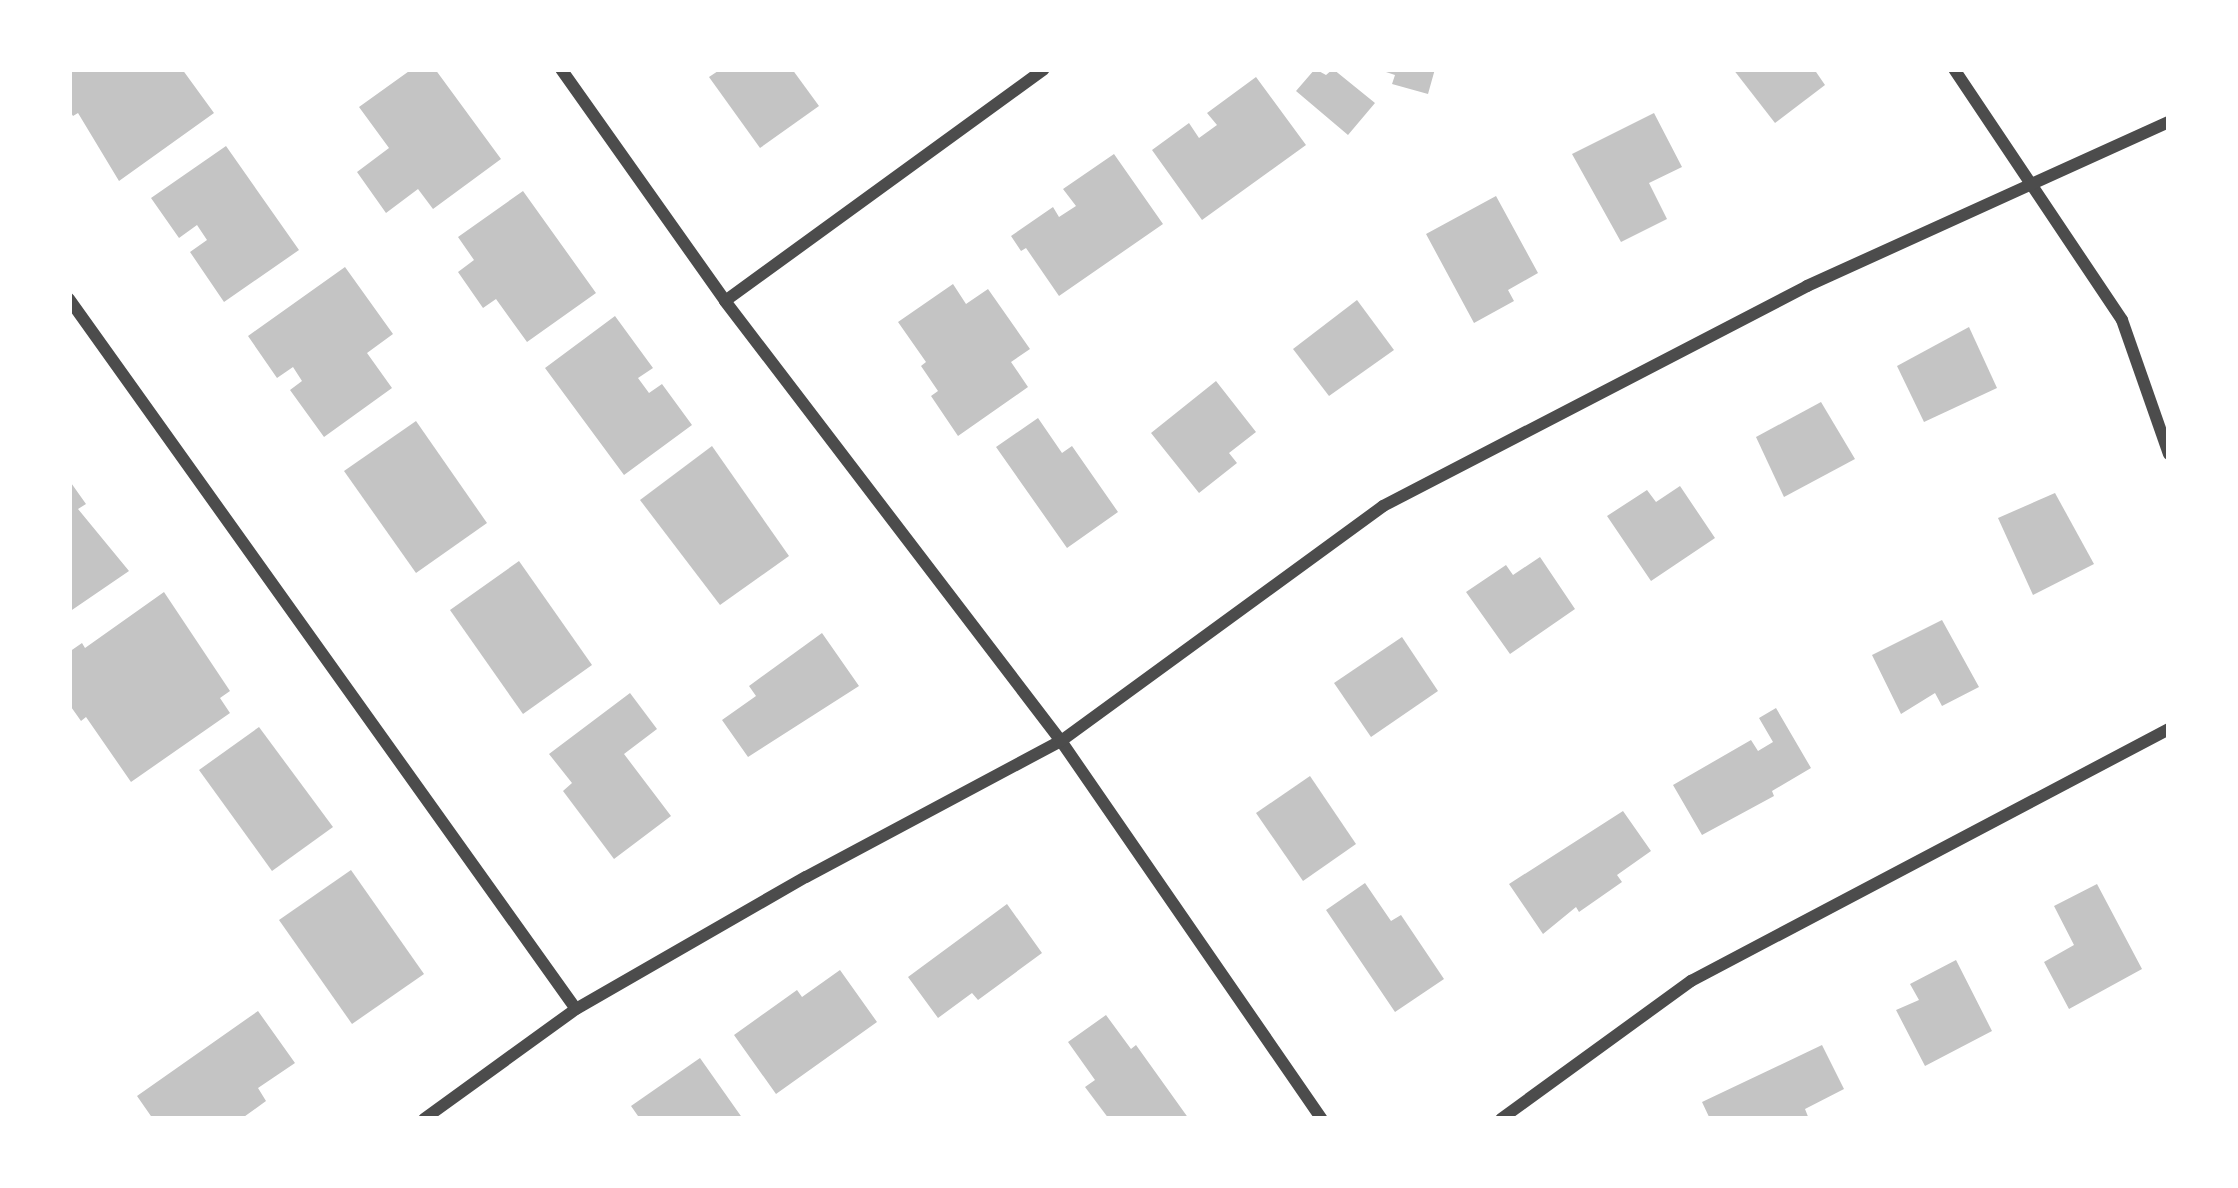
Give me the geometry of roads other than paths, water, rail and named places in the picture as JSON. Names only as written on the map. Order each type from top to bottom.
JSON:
[{"type":"street","points":[[561,69],[725,302],[1061,741],[1322,1119]]},
{"type":"street","points":[[725,302],[1044,69]]},
{"type":"street","points":[[1954,69],[2035,183],[2122,320],[2169,454]]},
{"type":"street","points":[[424,1119],[576,1009],[806,877],[1061,741],[1383,506],[1807,286],[2169,122]]},
{"type":"street","points":[[69,299],[576,1009]]},
{"type":"street","points":[[1501,1119],[1691,981],[2169,729]]}]
